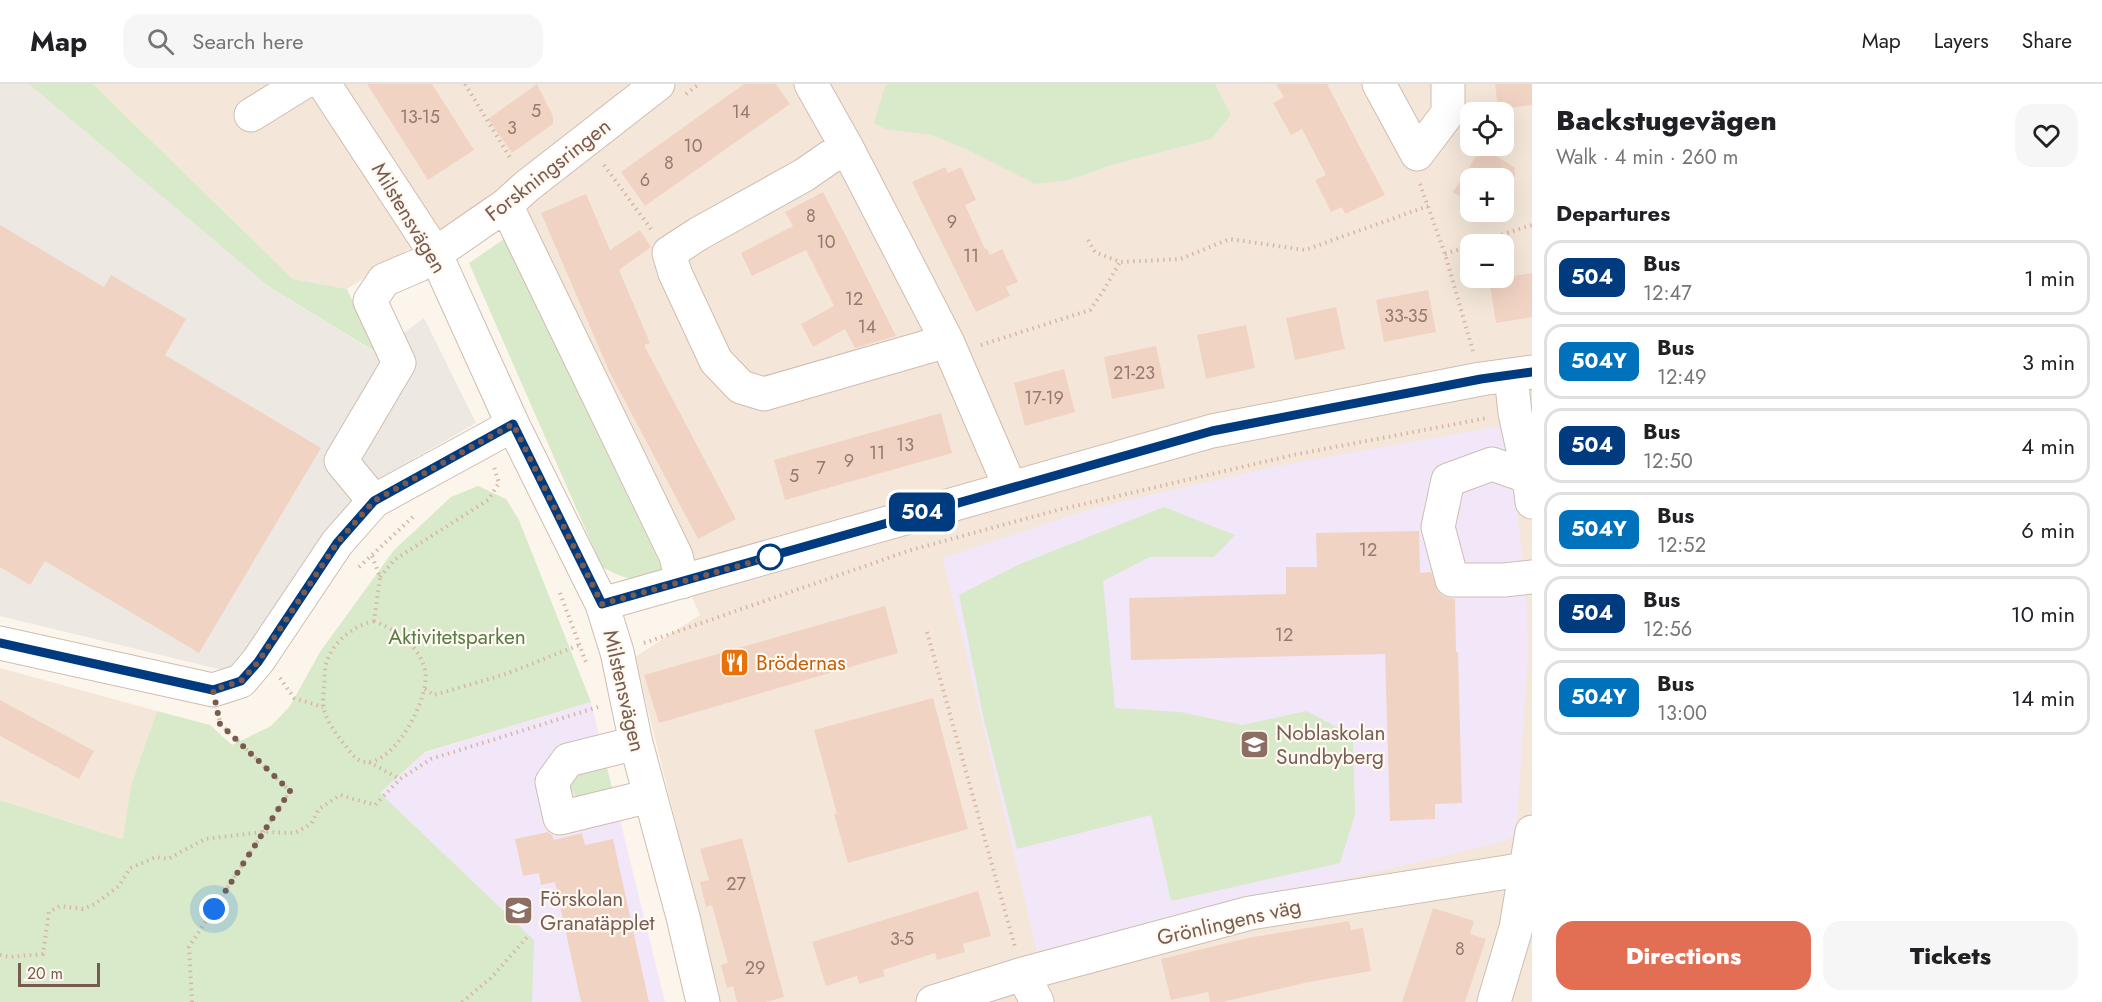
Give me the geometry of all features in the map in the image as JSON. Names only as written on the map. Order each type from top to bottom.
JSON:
[{"type":"street","points":[[251,115],[302,84]]},
{"type":"street","name":"Milstensvägen","points":[[324,84],[435,253],[513,424],[602,604],[617,652],[636,744],[703,1002]]},
{"type":"street","name":"Forskningsringen","points":[[374,501],[341,461],[399,363],[370,301],[384,280],[418,265],[517,195],[658,84]]},
{"type":"street","points":[[811,84],[846,146],[950,348],[1010,487]]},
{"type":"street","points":[[1379,84],[1417,154],[1448,113],[1448,84]]},
{"type":"street","points":[[846,146],[804,175],[698,234],[669,253],[675,273],[716,361],[741,387],[764,394],[950,348]]},
{"type":"street","points":[[517,195],[676,556],[682,582]]},
{"type":"street","points":[[602,604],[1212,431],[1508,376],[1531,490]]},
{"type":"street","points":[[0,642],[213,690],[241,681],[258,662],[337,543],[374,501],[513,424]]},
{"type":"street","points":[[1531,490],[1492,464],[1448,480],[1438,527],[1452,580],[1503,580],[1532,577]]},
{"type":"street","points":[[636,744],[568,760],[552,782],[560,818],[650,796]]},
{"type":"street","points":[[1494,1002],[1516,928],[1530,868],[1532,832]]},
{"type":"street","name":"Grönlingens väg","points":[[933,1002],[1030,988],[1250,913],[1530,868]]},
{"type":"path","points":[[465,84],[517,195]]},
{"type":"path","points":[[1417,154],[1417,178],[1445,254],[1508,376]]},
{"type":"path","points":[[598,157],[669,253]]},
{"type":"path","points":[[1088,240],[1095,252],[1120,262],[1180,259],[1230,238],[1305,250],[1428,207]]},
{"type":"path","points":[[1505,234],[1532,225]]},
{"type":"path","points":[[1445,254],[1460,249]]},
{"type":"path","points":[[950,348],[1090,310],[1120,262]]},
{"type":"path","points":[[586,662],[911,550],[1054,511],[1293,455],[1515,413]]},
{"type":"path","points":[[380,577],[394,560],[488,500],[499,483],[492,461]]},
{"type":"path","points":[[353,573],[418,512]]},
{"type":"path","points":[[372,556],[380,577],[374,621]]},
{"type":"path","points":[[368,762],[380,757],[401,738],[413,721],[425,689],[425,671],[419,654],[405,639],[390,628],[374,621],[351,630],[333,649],[326,665],[323,707],[328,722],[351,754],[400,779]]},
{"type":"path","points":[[927,632],[1030,988]]},
{"type":"path","points":[[425,689],[434,695],[506,674],[579,645]]},
{"type":"path","points":[[272,684],[280,678],[286,668]]},
{"type":"path","points":[[280,678],[294,699],[323,707]]},
{"type":"path","points":[[192,1002],[189,947],[290,791],[220,724],[213,690]]},
{"type":"path","points":[[0,955],[10,957],[43,954],[49,912],[60,906],[83,909],[95,904],[119,886],[130,868],[156,857],[168,859],[205,839],[263,832],[295,833],[311,824],[319,809],[340,795],[375,805],[400,779],[431,759],[601,706]]},
{"type":"path","points":[[462,1002],[492,977],[529,935]]},
{"type":"shaded area","points":[[0,84],[29,84],[268,286],[376,353],[424,318],[476,423],[370,484],[235,673],[0,616]]},
{"type":"shaded area","points":[[93,84],[1532,84],[1532,1002],[720,1002],[635,657],[700,615],[503,188],[347,289],[293,279]]},
{"type":"shaded area","name":"Noblaskolan Sundbyberg","points":[[1506,425],[1526,586],[1528,655],[1516,835],[1499,843],[1037,951],[943,558],[1090,509],[1273,467]]},
{"type":"shaded area","points":[[0,668],[157,711],[131,785],[124,839],[0,800]]},
{"type":"shaded area","name":"Förskolan Granatäpplet","points":[[591,702],[665,1002],[402,1002],[380,793],[424,753]]},
{"type":"green space","points":[[29,84],[93,84],[293,279],[347,289],[377,353],[268,286]]},
{"type":"green space","points":[[888,84],[1215,84],[1231,115],[1211,139],[1111,165],[1069,180],[1035,184],[966,149],[932,135],[886,129],[874,123],[885,86]]},
{"type":"green space","points":[[504,239],[664,572],[646,578],[632,579],[602,567],[469,263]]},
{"type":"green space","name":"Aktivitetsparken","points":[[478,486],[506,499],[519,520],[591,702],[425,752],[380,793],[534,940],[532,1002],[0,1002],[0,800],[123,839],[131,785],[157,711],[210,725],[232,745],[271,726],[290,706],[320,652],[394,550],[451,497]]},
{"type":"green space","points":[[1164,507],[1235,535],[1214,557],[1150,557],[1103,581],[1115,708],[1180,712],[1242,725],[1307,711],[1353,736],[1355,815],[1340,863],[1171,901],[1151,815],[1017,849],[984,720],[959,595],[1020,564]]},
{"type":"green space","points":[[605,761],[613,792],[579,800],[569,787],[571,774]]},
{"type":"building","points":[[367,84],[432,84],[474,150],[428,180]]},
{"type":"building","points":[[537,84],[553,116],[553,124],[512,153],[488,119]]},
{"type":"building","points":[[744,84],[776,84],[790,104],[645,206],[621,172]]},
{"type":"building","points":[[1276,84],[1327,84],[1385,195],[1345,214],[1342,207],[1331,212],[1315,180],[1326,175],[1302,129],[1291,135],[1273,103],[1284,97]]},
{"type":"building","points":[[1495,84],[1532,84],[1532,105],[1514,107],[1514,102],[1497,102]]},
{"type":"building","points":[[1476,156],[1496,156],[1515,168],[1515,176],[1514,178],[1514,168],[1468,168]]},
{"type":"building","points":[[945,167],[948,173],[961,167],[976,200],[965,205],[985,249],[990,255],[1002,249],[1018,282],[1006,287],[1010,296],[976,312],[912,182]]},
{"type":"building","points":[[1460,181],[1460,197],[1453,192]]},
{"type":"building","points":[[823,192],[896,336],[855,348],[845,329],[813,347],[801,324],[834,306],[806,250],[752,276],[741,253],[793,226],[785,212]]},
{"type":"building","points":[[586,194],[610,250],[640,230],[651,247],[619,270],[650,343],[644,345],[736,519],[698,539],[610,373],[541,213]]},
{"type":"building","points":[[0,225],[104,287],[111,275],[186,319],[165,355],[321,448],[199,653],[45,561],[30,585],[0,567]]},
{"type":"building","points":[[1532,273],[1532,317],[1496,323],[1490,288],[1514,288],[1514,276]]},
{"type":"building","points":[[1428,290],[1436,332],[1384,342],[1376,300]]},
{"type":"building","points":[[1336,307],[1345,349],[1295,360],[1286,318]]},
{"type":"building","points":[[1246,325],[1255,368],[1206,379],[1197,335]]},
{"type":"building","points":[[1156,346],[1165,388],[1112,399],[1104,357]]},
{"type":"building","points":[[1064,369],[1075,412],[1025,426],[1014,383]]},
{"type":"building","points":[[941,413],[952,453],[785,500],[774,460]]},
{"type":"building","points":[[1419,531],[1420,573],[1431,572],[1438,592],[1445,597],[1455,599],[1456,652],[1458,652],[1462,803],[1435,804],[1435,819],[1390,821],[1385,654],[1131,660],[1129,598],[1286,594],[1286,567],[1317,567],[1316,533]]},
{"type":"building","points":[[885,606],[898,653],[659,723],[644,675]]},
{"type":"building","points":[[933,698],[968,829],[848,863],[814,730]]},
{"type":"building","points":[[0,700],[94,751],[79,779],[0,736]]},
{"type":"building","points":[[548,832],[554,840],[582,833],[585,845],[613,839],[649,1002],[581,1002],[555,882],[541,885],[539,873],[523,876],[515,839]]},
{"type":"building","points":[[742,838],[784,997],[766,1002],[737,1002],[733,986],[727,988],[721,965],[728,963],[712,905],[706,907],[700,882],[709,880],[700,849]]},
{"type":"building","points":[[978,891],[991,936],[963,944],[965,952],[937,960],[935,953],[883,970],[885,976],[859,984],[857,976],[826,986],[812,942]]},
{"type":"building","points":[[1433,908],[1474,921],[1470,934],[1486,939],[1465,1002],[1402,1002]]},
{"type":"building","points":[[1349,921],[1351,930],[1363,928],[1371,971],[1309,982],[1222,1002],[1210,1002],[1208,992],[1171,1000],[1161,959],[1248,938]]},
{"type":"bus line","name":"504","points":[[0,643],[213,690],[241,681],[258,662],[337,543],[374,501],[513,424],[602,604],[1212,431],[1481,379],[1532,372]]},
{"type":"place","name":"Brödernas","points":[[735,663]]},
{"type":"place","name":"Noblaskolan Sundbyberg","points":[[1255,745]]},
{"type":"place","name":"Förskolan Granatäpplet","points":[[519,911]]},
{"type":"route","points":[[214,909],[290,791],[220,724],[213,690],[241,681],[258,662],[337,543],[374,501],[513,424],[602,604],[774,556],[770,557]]}]
